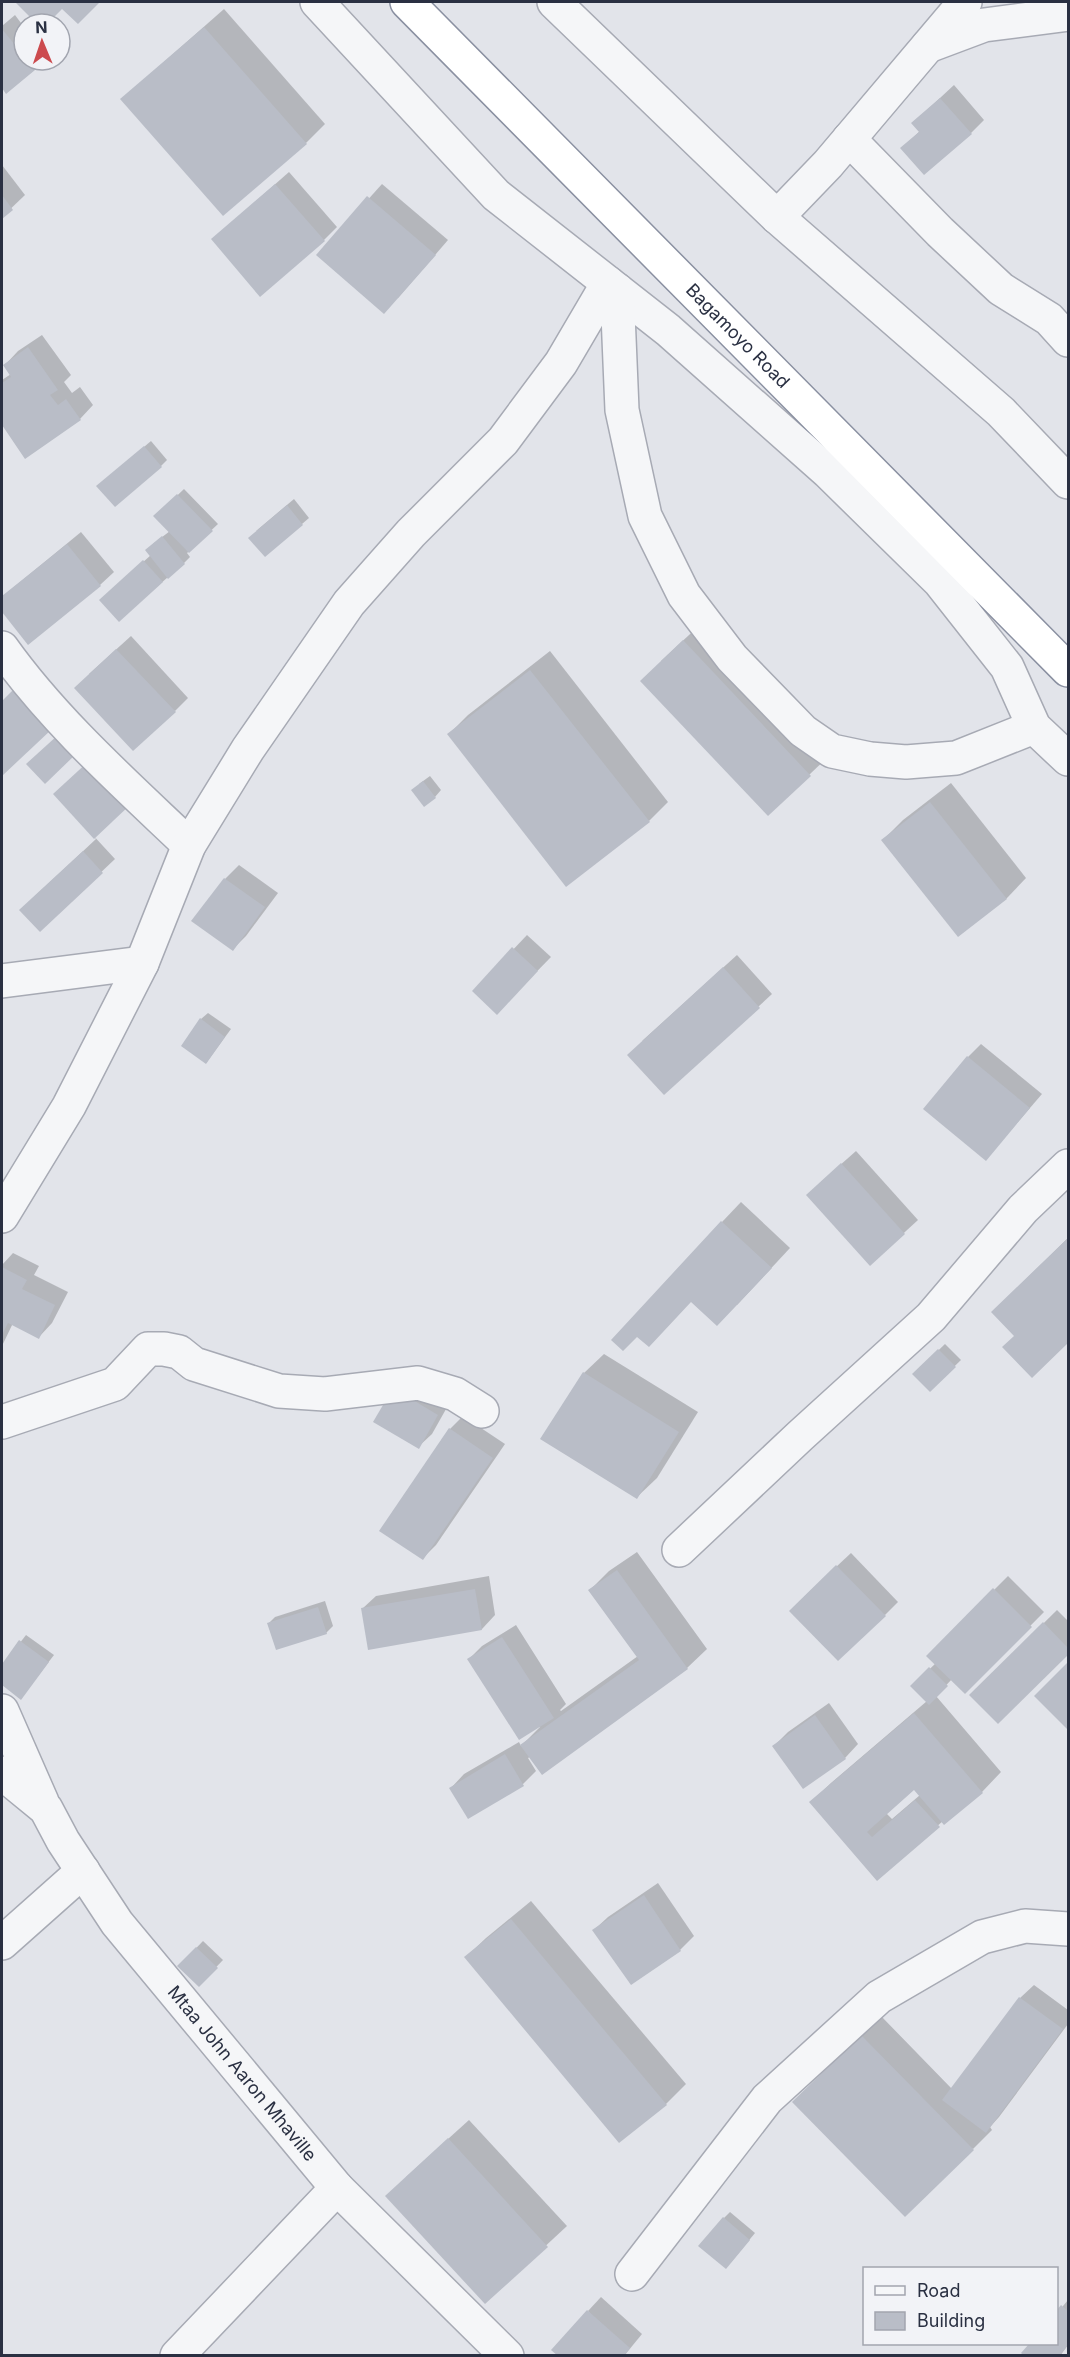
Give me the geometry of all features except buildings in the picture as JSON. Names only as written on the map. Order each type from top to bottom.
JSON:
[{"type":"highway","name":"Bagamoyo Road","points":[[407,2],[1068,670]]},
{"type":"street","points":[[317,2],[496,195],[668,330],[828,471],[940,582],[1007,667],[1034,727],[1068,759]]},
{"type":"street","points":[[554,2],[777,217],[1001,412],[1068,482]]},
{"type":"street","points":[[777,217],[828,164],[965,2]]},
{"type":"street","points":[[927,46],[984,25],[1068,14]]},
{"type":"street","points":[[849,139],[940,232],[1000,289],[1049,319],[1068,340]]},
{"type":"street","points":[[613,287],[622,410],[645,516],[684,595],[732,658],[803,731],[832,751],[870,759],[906,762],[956,759],[1034,727]]},
{"type":"street","points":[[2,1216],[69,1106],[142,963],[189,845],[248,749],[349,603],[411,533],[503,441],[561,363],[613,287]]},
{"type":"street","points":[[2,648],[50,708],[189,845]]},
{"type":"street","points":[[2,981],[142,963]]},
{"type":"street","points":[[680,1550],[800,1436],[931,1317],[1023,1209],[1068,1166]]},
{"type":"street","points":[[2,1422],[116,1384],[148,1349],[164,1348],[178,1352],[194,1364],[279,1391],[325,1394],[418,1383],[455,1394],[482,1411]]},
{"type":"street","points":[[2,1711],[46,1809]]},
{"type":"street","name":"Mtaa John Aaron Mhaville","points":[[2,1773],[46,1809],[63,1841],[117,1923],[337,2188],[507,2355]]},
{"type":"street","points":[[2,1943],[83,1871]]},
{"type":"street","points":[[632,2274],[767,2099],[879,1997],[982,1937],[1025,1926],[1068,1929]]},
{"type":"street","points":[[177,2355],[337,2188]]}]
